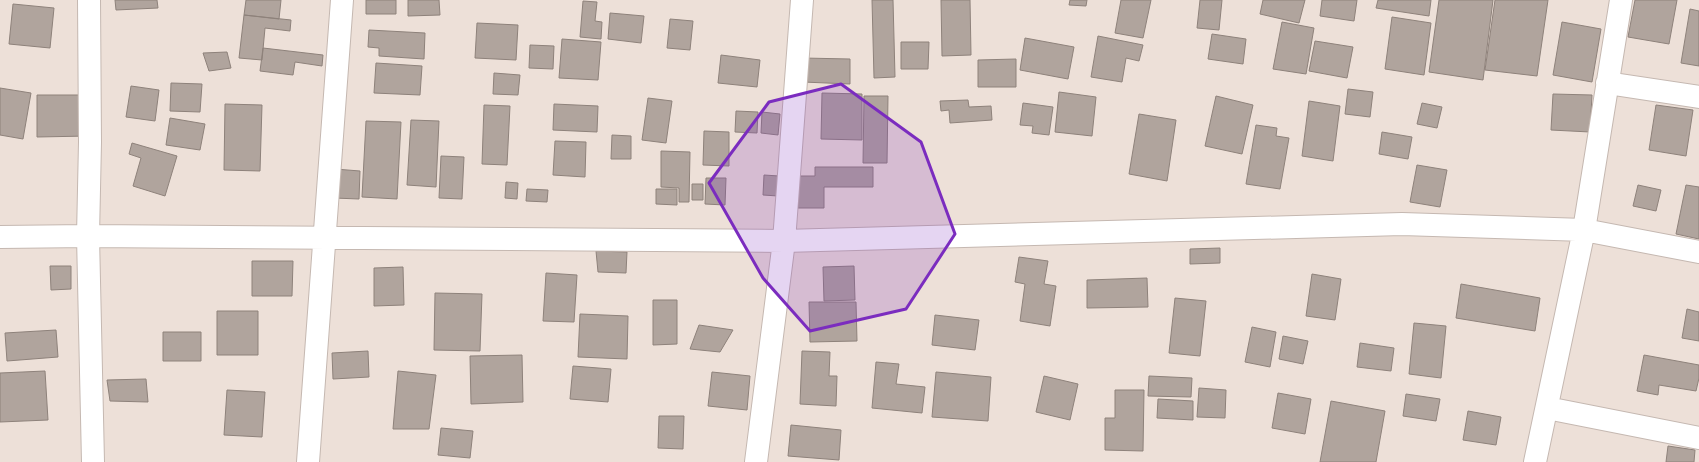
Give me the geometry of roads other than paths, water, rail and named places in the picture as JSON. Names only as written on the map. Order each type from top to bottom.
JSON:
[{"type":"street","points":[[89,0],[90,142],[88,236],[93,462]]},
{"type":"street","points":[[308,462],[342,0]]},
{"type":"street","points":[[756,462],[784,241],[802,0]]},
{"type":"street","points":[[1535,462],[1584,230],[1621,0]]},
{"type":"street","points":[[1607,83],[1699,97]]},
{"type":"street","points":[[0,236],[784,241],[1402,224],[1584,230],[1699,252]]},
{"type":"street","points":[[1547,408],[1699,438]]}]
